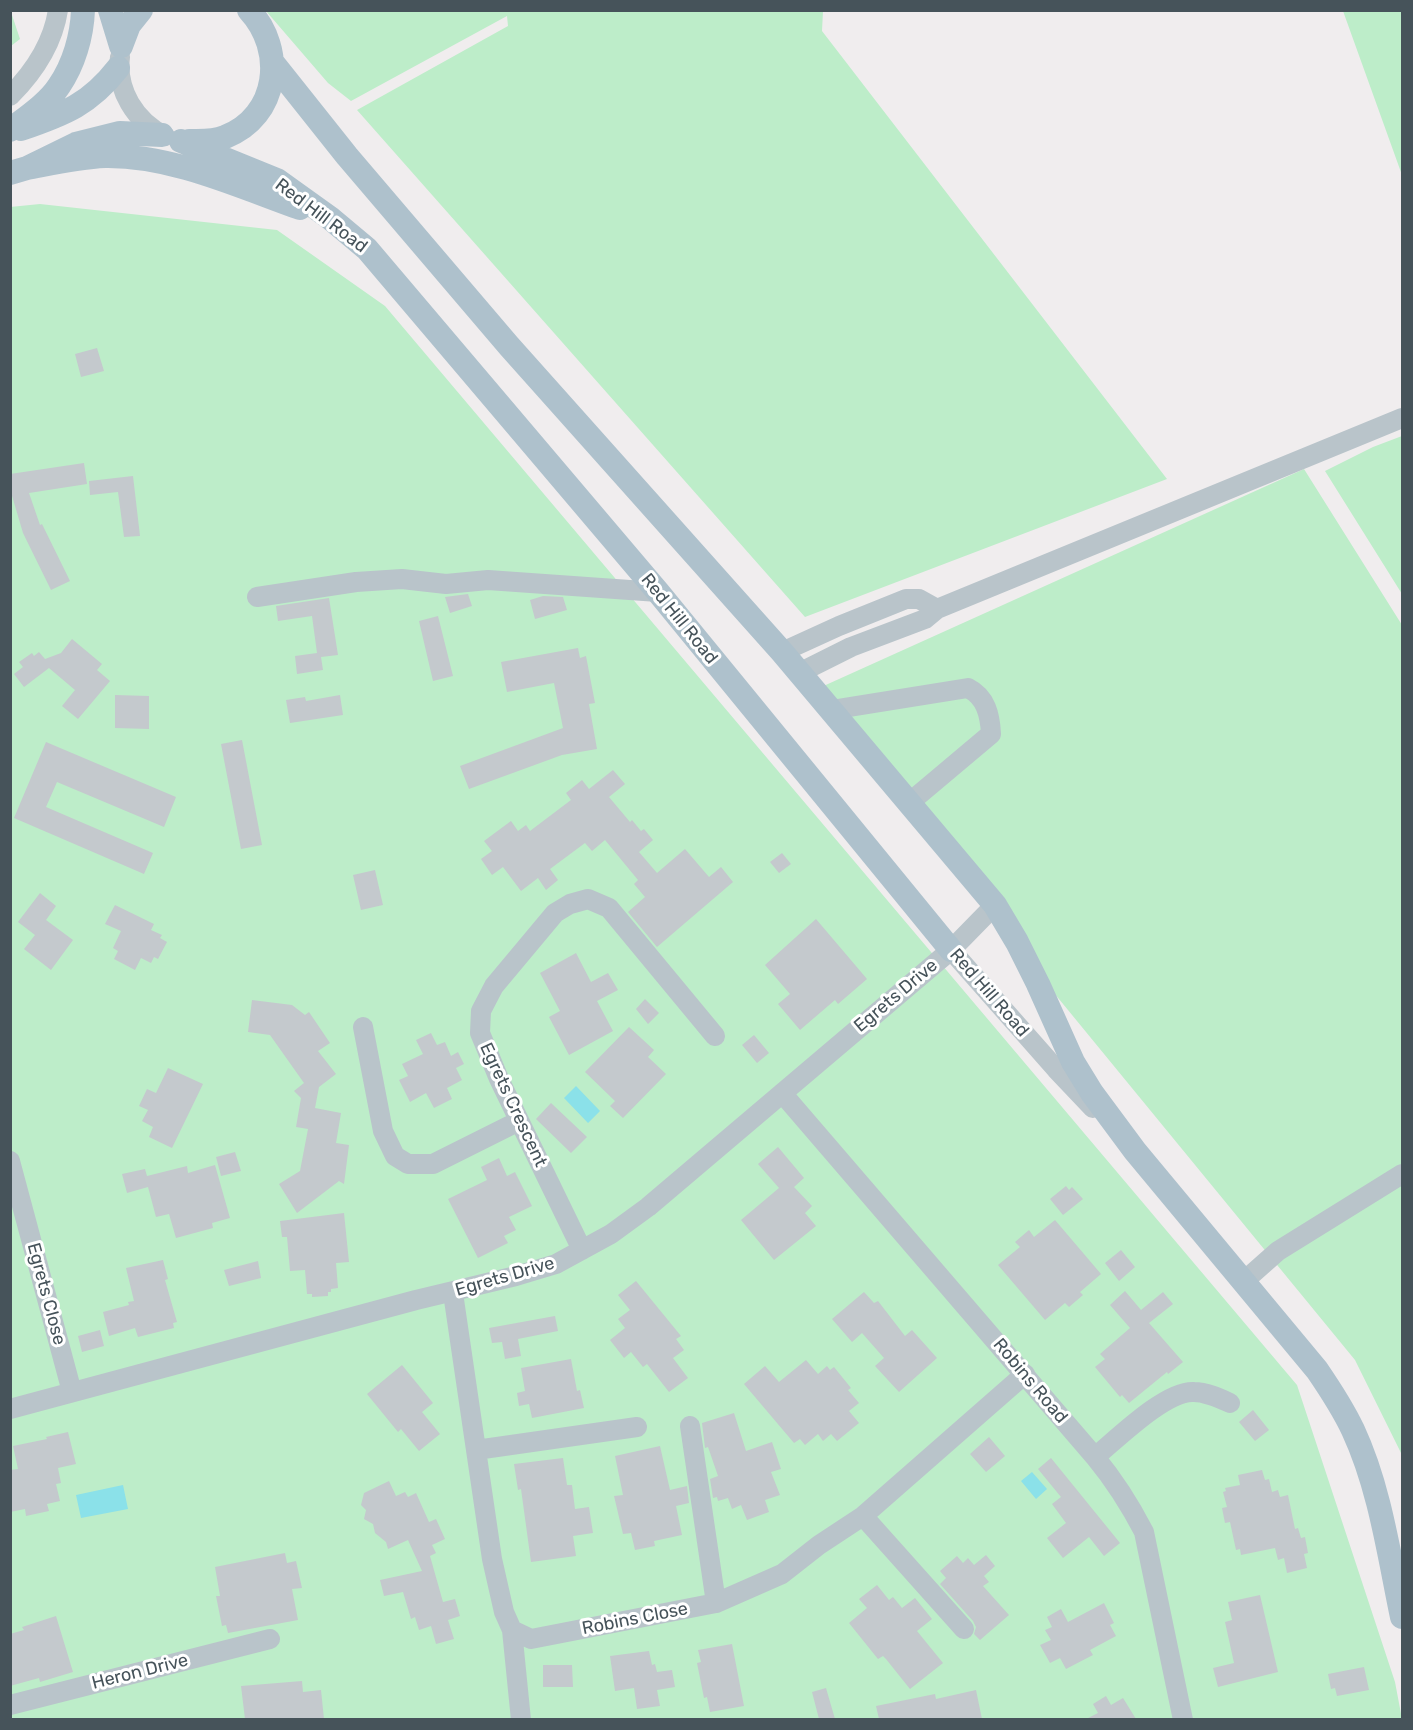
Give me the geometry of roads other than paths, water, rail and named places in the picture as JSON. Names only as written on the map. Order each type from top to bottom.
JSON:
[{"type":"main road","points":[[10,131],[59,87],[79,41],[82,10]]},
{"type":"main road","points":[[110,10],[120,57]]},
{"type":"main road","points":[[10,131],[70,110],[93,96],[120,57],[129,26],[141,10]]},
{"type":"main road","points":[[19,171],[76,144],[109,135],[120,133],[204,141],[225,137],[245,125],[260,108],[270,87],[273,63],[269,42],[259,22],[249,10]]},
{"type":"main road","name":"Red Hill Road","points":[[273,63],[347,156],[510,346],[782,652],[994,905],[1017,942],[1038,984],[1072,1062],[1134,1151],[1317,1370],[1353,1430],[1378,1506],[1402,1617]]},
{"type":"main road","name":"Red Hill Road","points":[[172,138],[277,180],[330,218],[367,249],[658,592],[951,950]]},
{"type":"main road","points":[[19,171],[86,157],[134,158],[210,176],[330,218]]},
{"type":"street","points":[[10,96],[39,62],[57,19],[58,10]]},
{"type":"street","points":[[120,57],[122,88],[131,107],[145,123],[172,138]]},
{"type":"street","points":[[799,673],[851,647],[925,619],[937,609],[1402,418]]},
{"type":"street","points":[[257,597],[356,582],[402,579],[446,584],[488,580],[658,592]]},
{"type":"street","points":[[782,652],[906,599],[919,599],[937,609]]},
{"type":"street","points":[[831,710],[968,688],[978,694],[990,720],[991,734],[909,803]]},
{"type":"street","name":"Egrets Crescent","points":[[582,1250],[519,1121],[480,1033],[481,1011],[494,986],[555,913],[570,904],[588,899],[609,908],[715,1036]]},
{"type":"street","name":"Egrets Drive","points":[[10,1409],[556,1264],[611,1234],[648,1207],[951,950],[994,905]]},
{"type":"street","name":"Red Hill Road","points":[[951,950],[1134,1151]]},
{"type":"street","points":[[363,1028],[383,1131],[395,1156],[408,1164],[433,1164],[519,1121]]},
{"type":"street","name":"Robins Road","points":[[782,1093],[1025,1374],[1095,1457],[1127,1502],[1144,1532],[1183,1719]]},
{"type":"street","name":"Egrets Close","points":[[10,1161],[72,1392]]},
{"type":"street","points":[[1243,1282],[1278,1251],[1402,1174]]},
{"type":"street","points":[[453,1293],[492,1559],[504,1612],[512,1630],[521,1719]]},
{"type":"street","name":"Robins Close","points":[[512,1630],[531,1639],[716,1603],[782,1574],[819,1545],[864,1516],[1025,1374]]},
{"type":"street","points":[[1095,1457],[1165,1400],[1180,1394],[1195,1392],[1215,1396],[1230,1403]]},
{"type":"street","points":[[690,1426],[716,1603]]},
{"type":"street","points":[[476,1450],[637,1427]]},
{"type":"street","points":[[864,1516],[964,1629]]},
{"type":"street","name":"Heron Drive","points":[[10,1705],[270,1639]]},
{"type":"water","points":[[576,1086],[600,1111],[588,1123],[564,1098]]},
{"type":"water","points":[[1032,1472],[1047,1489],[1036,1499],[1021,1481]]},
{"type":"water","points":[[123,1485],[128,1509],[81,1518],[76,1495]]}]
